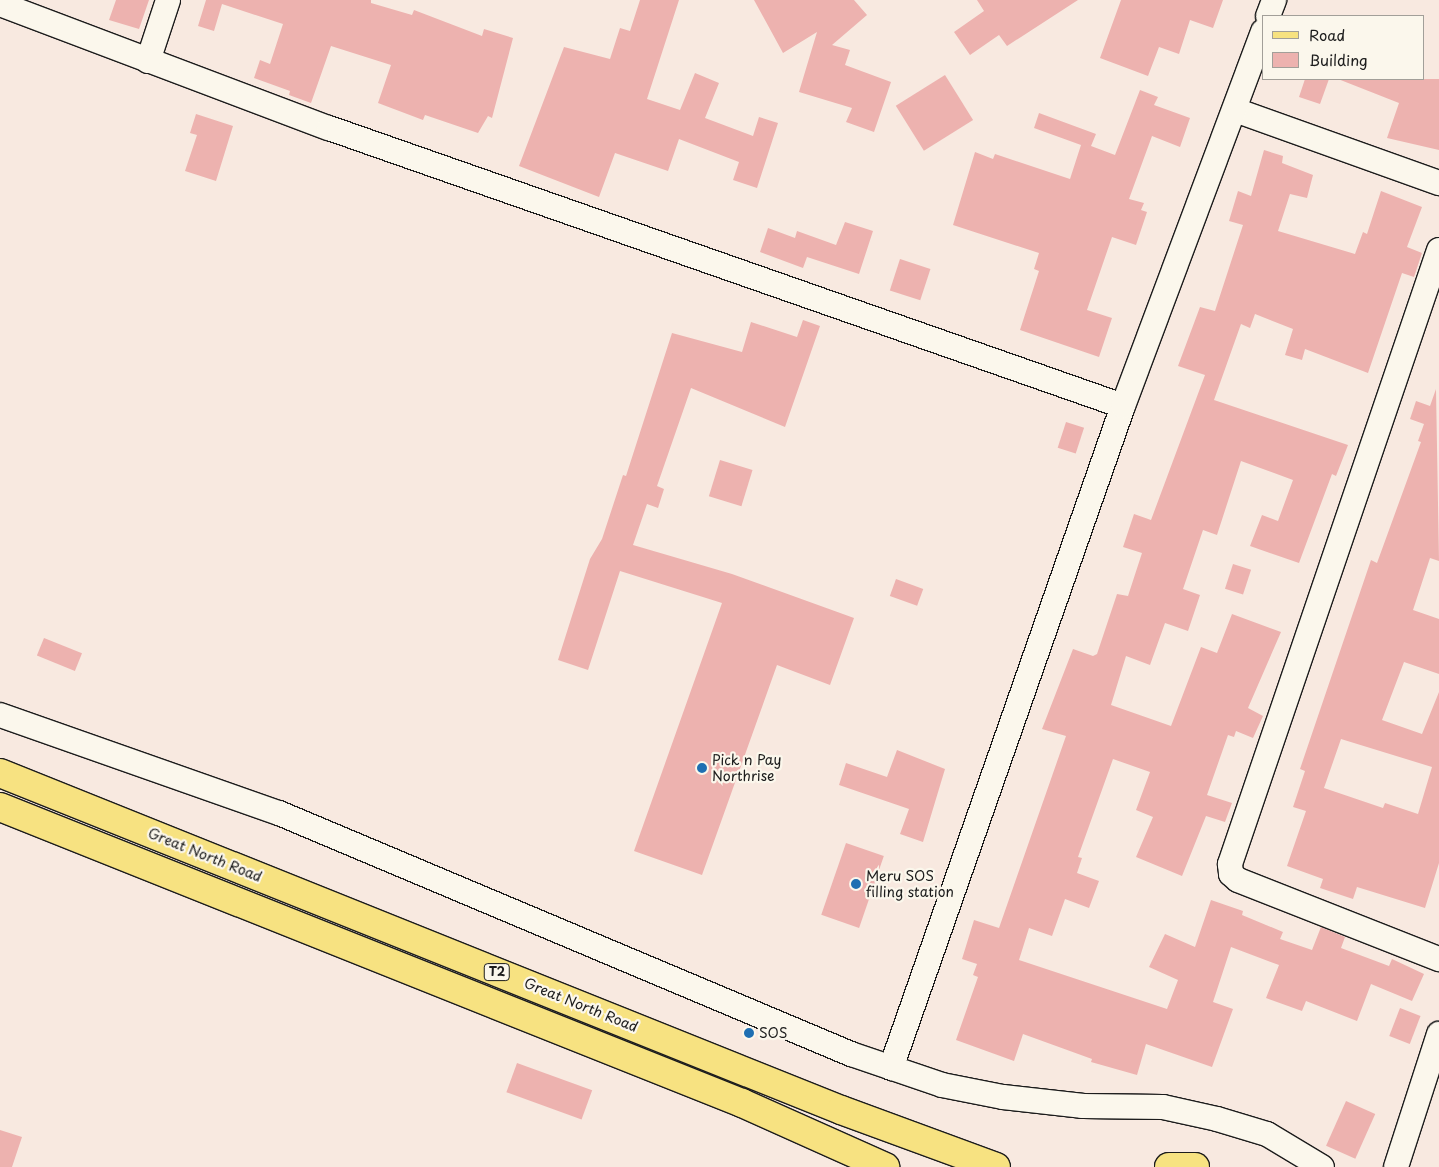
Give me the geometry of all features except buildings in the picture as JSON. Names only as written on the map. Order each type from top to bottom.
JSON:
[{"type":"main road","name":"Great North Road","points":[[0,773],[840,1110],[996,1167]]},
{"type":"main road","name":"T2","points":[[0,807],[742,1103],[885,1167]]},
{"type":"main road","points":[[1169,1167],[1195,1167]]},
{"type":"street","points":[[148,61],[168,0]]},
{"type":"street","points":[[1268,15],[1274,0]]},
{"type":"street","points":[[0,4],[148,61],[1123,406]]},
{"type":"street","points":[[891,1068],[1123,406],[1262,34]]},
{"type":"street","points":[[1235,110],[1439,183]]},
{"type":"street","points":[[1439,250],[1230,864],[1231,874],[1238,880],[1439,960]]},
{"type":"street","points":[[0,715],[279,813],[727,1004],[891,1068],[942,1085],[1003,1097],[1083,1106],[1163,1107],[1217,1119],[1267,1134],[1322,1167]]},
{"type":"street","points":[[1396,1167],[1439,1034]]},
{"type":"place","name":"Pick n Pay Northrise","points":[[702,768]]},
{"type":"place","name":"Meru SOS filling station","points":[[856,884]]},
{"type":"place","name":"SOS","points":[[749,1033]]}]
